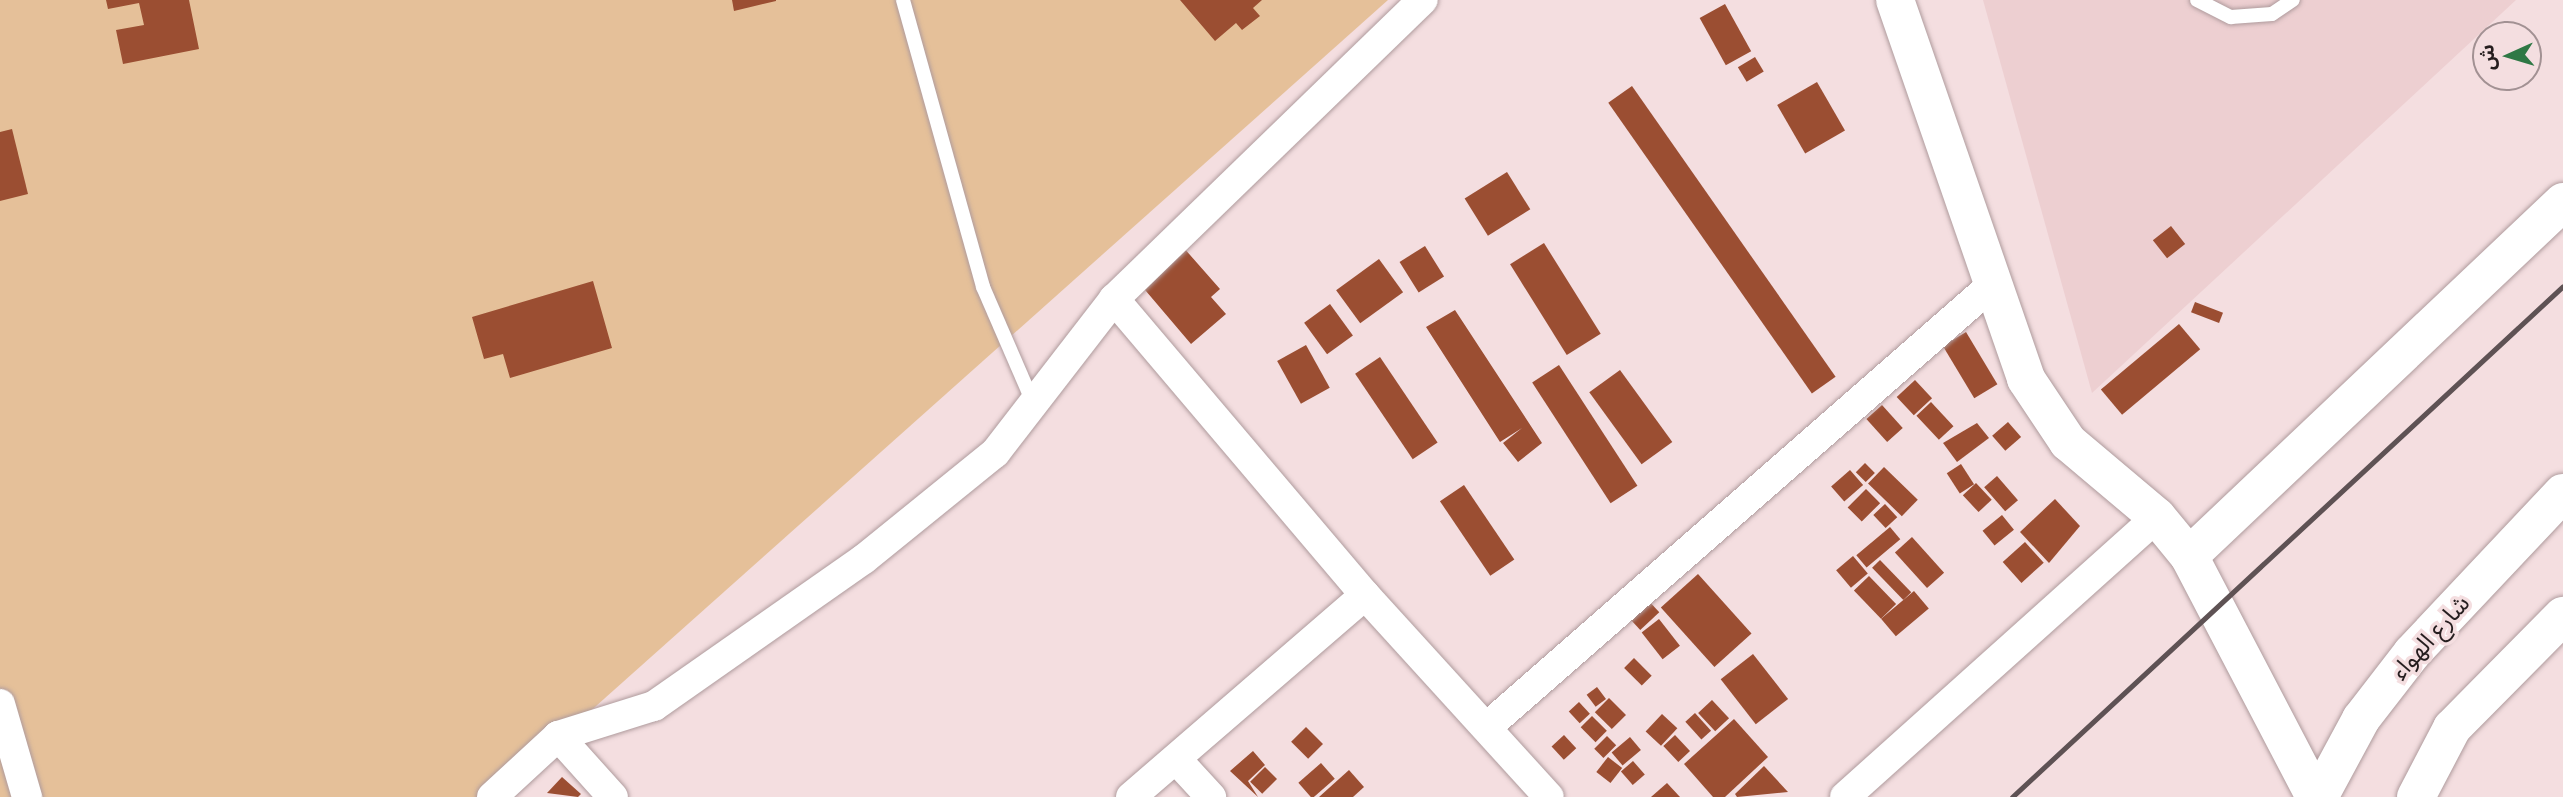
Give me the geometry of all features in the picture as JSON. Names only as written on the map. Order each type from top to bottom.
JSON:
[{"type":"street","points":[[492,797],[558,736],[654,706],[864,559],[995,453],[1035,407],[1114,299],[1423,0]]},
{"type":"street","points":[[1895,0],[1992,285],[2046,417],[2157,517],[2189,556],[2317,797]]},
{"type":"street","points":[[2189,556],[2563,202]]},
{"type":"street","points":[[1488,727],[1992,285]]},
{"type":"street","points":[[1114,299],[1364,594],[1549,797]]},
{"type":"street","name":"شارع الهواء","points":[[2317,797],[2361,719],[2412,653],[2563,493]]},
{"type":"street","points":[[1845,797],[2157,517]]},
{"type":"street","points":[[1131,797],[1364,594]]},
{"type":"street","points":[[2416,797],[2452,728],[2563,616]]},
{"type":"street","points":[[0,704],[27,797]]},
{"type":"street","points":[[558,736],[613,797]]},
{"type":"street","points":[[1175,759],[1211,797]]},
{"type":"lane","points":[[904,0],[983,287],[1035,407]]},
{"type":"lane","points":[[2197,0],[2231,17],[2272,14],[2293,0]]},
{"type":"shaded area","points":[[0,0],[1388,0],[494,797],[0,797]]},
{"type":"shaded area","points":[[1983,0],[2516,0],[2493,21],[2472,21],[2472,41],[2092,393]]},
{"type":"building","points":[[106,0],[189,0],[199,49],[123,64],[116,30],[144,25],[139,3],[108,9]]},
{"type":"building","points":[[732,0],[776,0],[776,1],[734,11]]},
{"type":"building","points":[[1180,0],[1262,0],[1253,8],[1260,16],[1242,30],[1236,23],[1215,41]]},
{"type":"building","points":[[1725,4],[1751,51],[1726,65],[1700,18]]},
{"type":"building","points":[[1755,57],[1764,72],[1747,82],[1738,67]]},
{"type":"building","points":[[1817,82],[1845,130],[1805,153],[1777,105]]},
{"type":"building","points":[[1632,86],[1836,377],[1812,393],[1608,103]]},
{"type":"building","points":[[12,129],[28,194],[0,201],[0,132]]},
{"type":"building","points":[[1507,172],[1530,209],[1488,236],[1465,198]]},
{"type":"building","points":[[2171,226],[2185,244],[2167,258],[2153,240]]},
{"type":"building","points":[[1544,243],[1601,334],[1567,355],[1510,264]]},
{"type":"building","points":[[1425,246],[1444,277],[1419,292],[1400,262]]},
{"type":"building","points":[[1183,247],[1220,289],[1211,297],[1226,314],[1191,344],[1140,284]]},
{"type":"building","points":[[1379,259],[1403,292],[1360,323],[1336,290]]},
{"type":"building","points":[[593,281],[612,348],[510,378],[503,354],[484,359],[472,317]]},
{"type":"building","points":[[2195,302],[2223,313],[2219,323],[2191,312]]},
{"type":"building","points":[[1330,304],[1353,336],[1327,354],[1304,323]]},
{"type":"building","points":[[1455,310],[1542,443],[1518,462],[1503,443],[1522,428],[1500,442],[1426,327]]},
{"type":"building","points":[[2179,324],[2200,349],[2122,415],[2101,390]]},
{"type":"building","points":[[1966,332],[1997,384],[1974,398],[1943,346]]},
{"type":"building","points":[[1306,345],[1330,388],[1301,404],[1277,361]]},
{"type":"building","points":[[1380,357],[1438,442],[1413,459],[1355,374]]},
{"type":"building","points":[[1559,365],[1637,486],[1611,503],[1532,382]]},
{"type":"building","points":[[1620,370],[1672,442],[1642,464],[1589,392]]},
{"type":"building","points":[[1915,380],[1932,398],[1914,415],[1897,397]]},
{"type":"building","points":[[1931,402],[1954,426],[1939,440],[1916,416]]},
{"type":"building","points":[[1882,405],[1903,428],[1887,442],[1866,419]]},
{"type":"building","points":[[2008,422],[2021,437],[2005,451],[1992,436]]},
{"type":"building","points":[[1977,423],[1989,438],[1957,462],[1943,443]]},
{"type":"building","points":[[1865,463],[1875,473],[1866,482],[1856,472]]},
{"type":"building","points":[[1961,464],[1974,484],[1960,493],[1947,473]]},
{"type":"building","points":[[1884,467],[1918,500],[1902,516],[1868,484]]},
{"type":"building","points":[[1850,470],[1863,485],[1844,501],[1831,486]]},
{"type":"building","points":[[1997,476],[2018,500],[2005,511],[1984,487]]},
{"type":"building","points":[[1976,483],[1992,500],[1979,512],[1963,495]]},
{"type":"building","points":[[1464,485],[1514,560],[1490,576],[1440,501]]},
{"type":"building","points":[[1866,489],[1880,503],[1862,522],[1848,507]]},
{"type":"building","points":[[2055,499],[2080,526],[2049,563],[2020,532]]},
{"type":"building","points":[[1885,504],[1897,517],[1886,528],[1873,515]]},
{"type":"building","points":[[2002,515],[2014,530],[1995,545],[1983,531]]},
{"type":"building","points":[[1890,527],[1900,539],[1867,568],[1856,555]]},
{"type":"building","points":[[1912,537],[1944,573],[1927,588],[1895,552]]},
{"type":"building","points":[[2025,542],[2044,563],[2021,583],[2003,562]]},
{"type":"building","points":[[1853,556],[1868,574],[1851,588],[1836,570]]},
{"type":"building","points":[[1880,560],[1911,592],[1903,600],[1872,568]]},
{"type":"building","points":[[1698,574],[1752,633],[1714,667],[1661,607]]},
{"type":"building","points":[[1869,576],[1896,604],[1881,619],[1854,591]]},
{"type":"building","points":[[1914,591],[1929,609],[1896,636],[1881,619]]},
{"type":"building","points":[[1647,599],[1659,612],[1640,630],[1628,617]]},
{"type":"building","points":[[1659,619],[1680,646],[1663,659],[1642,633]]},
{"type":"building","points":[[1753,654],[1788,699],[1756,724],[1721,679]]},
{"type":"building","points":[[1634,658],[1652,676],[1642,686],[1624,668]]},
{"type":"building","points":[[1597,687],[1606,699],[1596,707],[1587,695]]},
{"type":"building","points":[[1609,698],[1626,715],[1612,729],[1595,712]]},
{"type":"building","points":[[1712,700],[1729,718],[1715,731],[1698,713]]},
{"type":"building","points":[[1579,702],[1590,714],[1580,723],[1569,712]]},
{"type":"building","points":[[1695,713],[1711,731],[1701,740],[1685,722]]},
{"type":"building","points":[[1662,714],[1677,728],[1661,746],[1646,732]]},
{"type":"building","points":[[1592,716],[1607,731],[1596,742],[1581,727]]},
{"type":"building","points":[[1734,719],[1768,757],[1725,797],[1713,797],[1684,764]]},
{"type":"building","points":[[1306,727],[1323,744],[1308,759],[1291,742]]},
{"type":"building","points":[[1564,735],[1576,748],[1564,760],[1552,747]]},
{"type":"building","points":[[1675,735],[1690,751],[1678,762],[1663,746]]},
{"type":"building","points":[[1607,736],[1616,745],[1603,758],[1594,749]]},
{"type":"building","points":[[1630,737],[1641,750],[1623,765],[1612,752]]},
{"type":"building","points":[[1253,751],[1265,765],[1248,781],[1258,797],[1230,771]]},
{"type":"building","points":[[1608,757],[1622,768],[1610,783],[1596,772]]},
{"type":"building","points":[[1633,761],[1645,775],[1633,785],[1621,771]]},
{"type":"building","points":[[1321,763],[1335,779],[1314,797],[1298,783]]},
{"type":"building","points":[[1764,766],[1788,792],[1737,797],[1735,794]]},
{"type":"building","points":[[1265,767],[1277,779],[1262,794],[1250,782]]},
{"type":"building","points":[[1349,770],[1364,787],[1353,797],[1319,797]]},
{"type":"building","points":[[562,777],[581,794],[578,797],[547,793]]},
{"type":"building","points":[[1667,783],[1680,797],[1651,797]]},
{"type":"railway","points":[[2012,797],[2563,286]]}]
